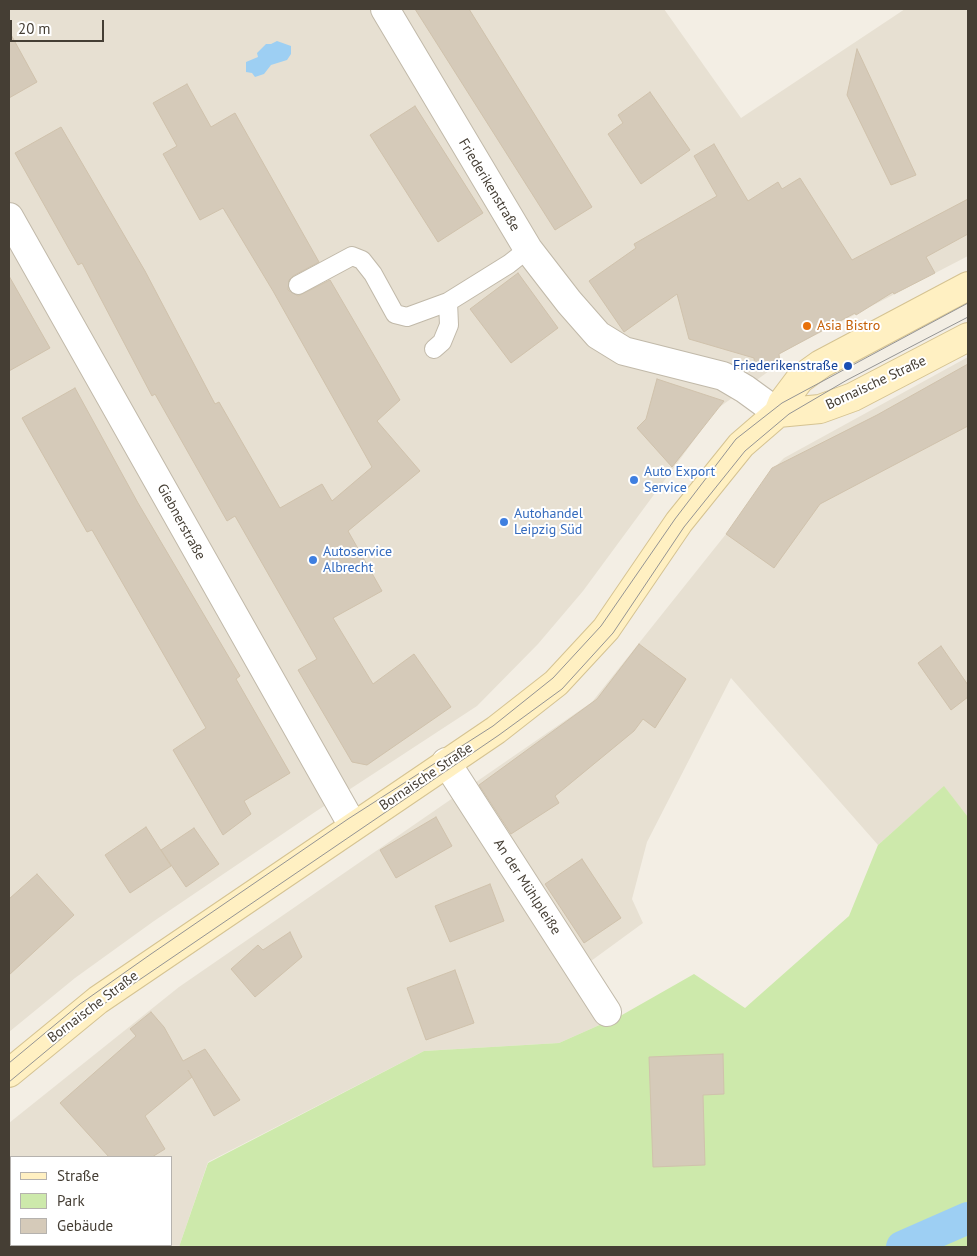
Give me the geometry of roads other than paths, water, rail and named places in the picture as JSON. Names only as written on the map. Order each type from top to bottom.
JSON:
[{"type":"main road","name":"Bornaische Straße","points":[[9,1073],[98,1000],[446,762],[496,730],[556,682],[606,629],[679,522],[740,445],[778,413],[782,403],[800,379],[821,364],[968,286]]},
{"type":"main road","name":"Bornaische Straße","points":[[778,413],[820,409],[853,397],[968,338]]},
{"type":"street","name":"Friederikenstraße","points":[[385,9],[528,249],[569,302],[598,335],[624,351],[723,376],[778,413]]},
{"type":"street","name":"Giebnerstraße","points":[[9,217],[353,826]]},
{"type":"street","name":"An der Mühlpleiße","points":[[446,762],[608,1012]]},
{"type":"lane","points":[[298,285],[352,256],[362,260],[373,274],[395,314],[407,317],[448,302],[509,264],[528,249]]},
{"type":"lane","points":[[434,349],[442,342],[449,325],[448,302]]},
{"type":"water","points":[[277,41],[291,46],[291,54],[287,60],[271,65],[264,74],[255,77],[252,73],[246,72],[246,62],[258,57],[257,53],[266,44]]},
{"type":"waterway","points":[[902,1247],[968,1218]]},
{"type":"tram line","points":[[9,1063],[80,1004],[348,819],[493,726],[553,678],[601,626],[675,519],[736,439],[782,403],[968,303]]},
{"type":"tram line","points":[[9,1082],[98,1008],[499,735],[562,689],[613,633],[684,527],[745,451],[789,414],[847,380],[968,317]]},
{"type":"place","name":"Asia Bistro","points":[[807,326]]},
{"type":"place","name":"Friederikenstraße","points":[[848,366]]},
{"type":"place","name":"Auto Export Service","points":[[634,480]]},
{"type":"place","name":"Autohandel Leipzig Süd","points":[[504,522]]},
{"type":"place","name":"Autoservice Albrecht","points":[[313,560]]}]
